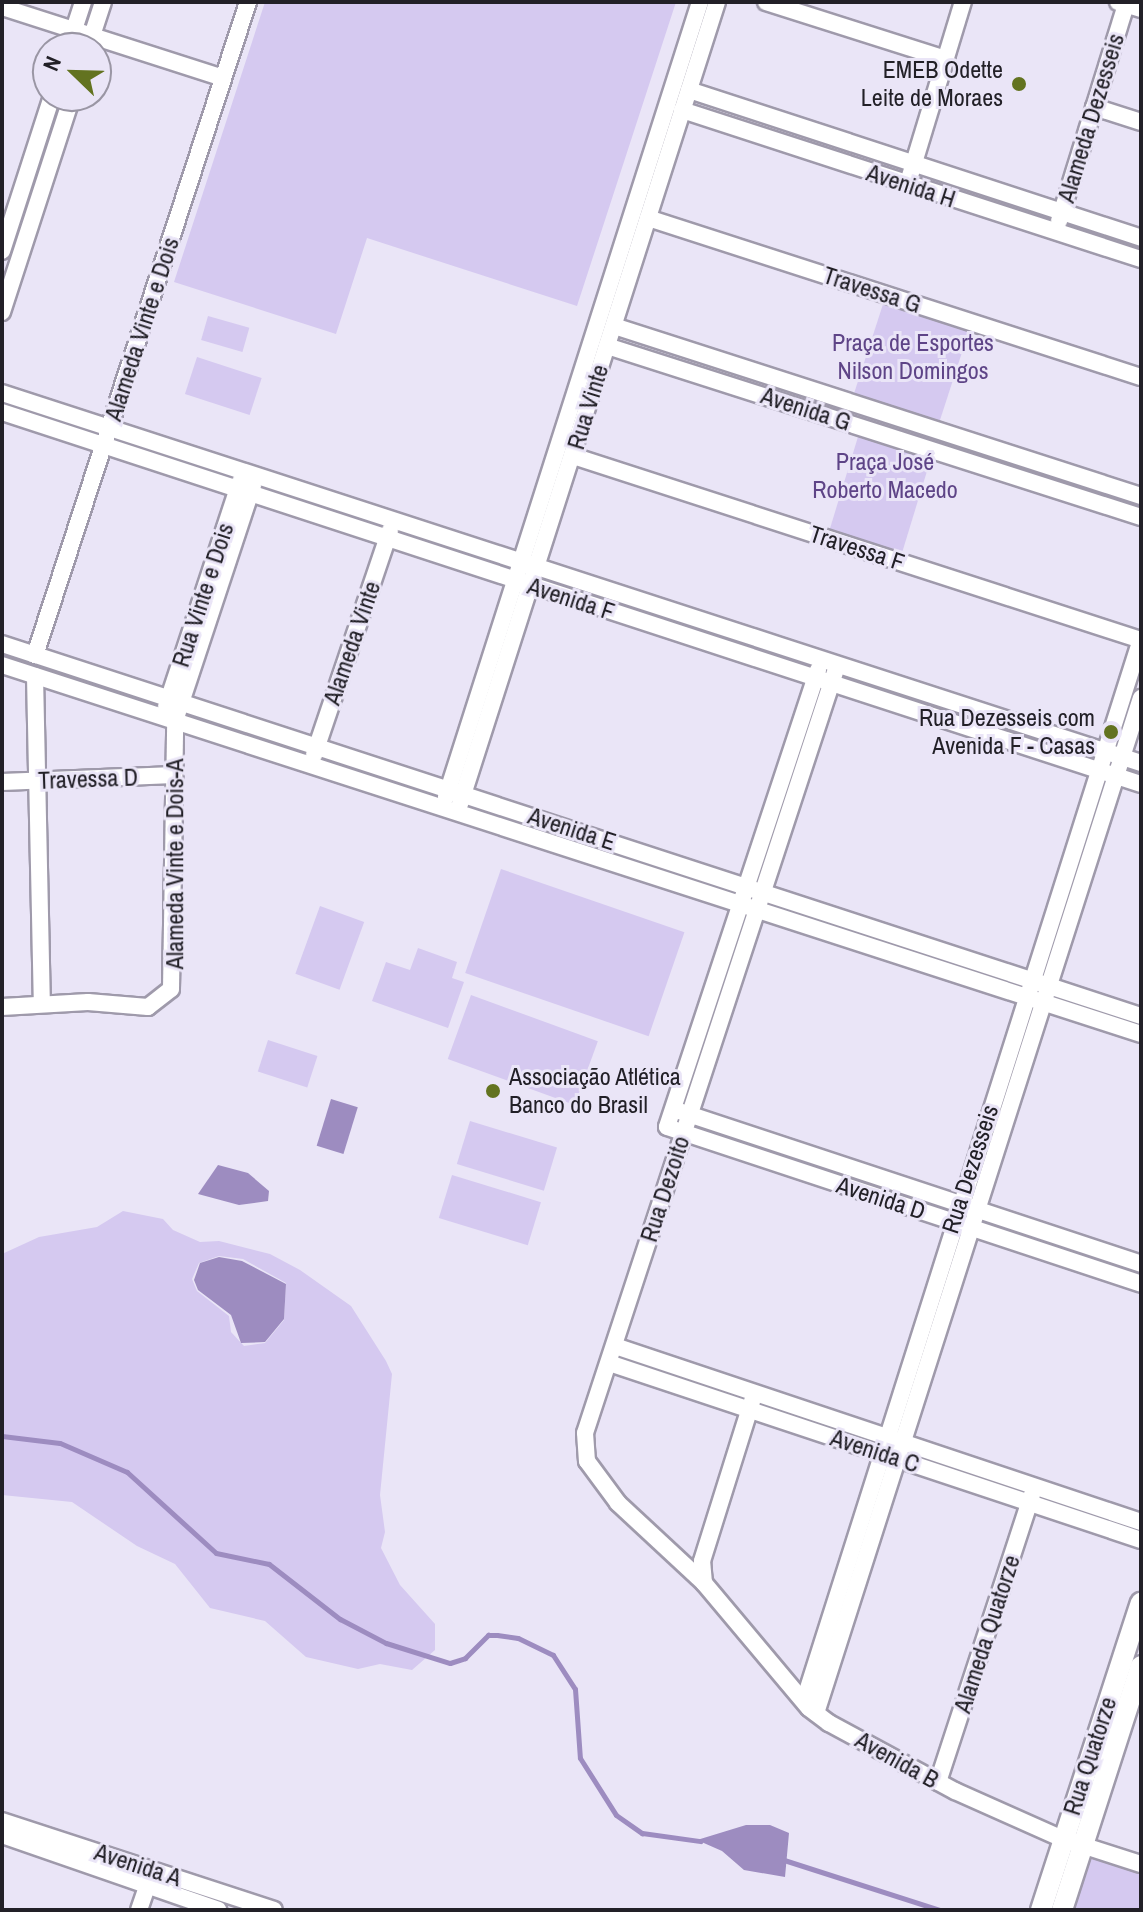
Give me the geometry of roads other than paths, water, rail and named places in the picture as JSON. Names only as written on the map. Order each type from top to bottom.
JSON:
[{"type":"street","points":[[74,30],[83,2]]},
{"type":"street","points":[[93,32],[103,2]]},
{"type":"street","name":"Alameda Vinte e Dois","points":[[35,655],[248,2]]},
{"type":"street","name":"Rua Vinte","points":[[451,809],[530,566],[700,2]]},
{"type":"street","name":"Rua Vinte","points":[[530,566],[573,456],[717,2]]},
{"type":"street","points":[[766,2],[946,59]]},
{"type":"street","points":[[907,185],[963,2]]},
{"type":"street","name":"Alameda Dezesseis","points":[[1056,231],[1128,5]]},
{"type":"street","points":[[2,7],[77,32]]},
{"type":"street","points":[[112,48],[223,78]]},
{"type":"street","name":"Avenida H","points":[[689,90],[913,166],[1141,238]]},
{"type":"street","points":[[1094,107],[1141,122]]},
{"type":"street","name":"Avenida H","points":[[682,110],[1141,259]]},
{"type":"street","points":[[2,251],[47,112]]},
{"type":"street","points":[[2,312],[67,112]]},
{"type":"street","name":"Travessa G","points":[[648,218],[1141,377]]},
{"type":"street","name":"Avenida G","points":[[614,326],[1141,496]]},
{"type":"street","name":"Avenida G","points":[[607,346],[1141,517]]},
{"type":"street","name":"Avenida F","points":[[2,393],[110,429],[387,539],[1141,784]]},
{"type":"street","name":"Avenida F","points":[[2,412],[104,446],[393,521],[1141,763]]},
{"type":"street","points":[[885,434],[890,416]]},
{"type":"street","name":"Travessa F","points":[[573,456],[1141,640]]},
{"type":"street","name":"Rua Vinte e Dois","points":[[169,719],[246,483]]},
{"type":"street","name":"Alameda Vinte","points":[[310,764],[393,521]]},
{"type":"street","name":"Rua Dezesseis","points":[[894,1437],[969,1227],[967,1207],[1026,997],[1141,640]]},
{"type":"street","name":"Avenida E","points":[[2,644],[1141,1016]]},
{"type":"street","name":"Rua Dezoito","points":[[704,1583],[618,1503],[587,1461],[585,1433],[615,1346],[681,1111],[829,664]]},
{"type":"street","name":"Avenida E","points":[[2,665],[1141,1034]]},
{"type":"street","points":[[2,1007],[42,1004],[35,676]]},
{"type":"street","name":"Rua Dezesseis","points":[[810,1707],[889,1455],[953,1221],[967,1207],[1042,1003],[1141,698]]},
{"type":"street","name":"Alameda Vinte e Dois-A","points":[[42,1004],[148,1007],[160,1002],[175,974],[174,775],[169,719]]},
{"type":"street","name":"Travessa D","points":[[2,782],[174,775]]},
{"type":"street","name":"Avenida D","points":[[681,1111],[1141,1264]]},
{"type":"street","name":"Avenida D","points":[[675,1130],[1141,1284]]},
{"type":"street","name":"Avenida C","points":[[615,1346],[894,1437],[1141,1540]]},
{"type":"street","name":"Avenida C","points":[[609,1363],[889,1455],[1141,1522]]},
{"type":"street","points":[[704,1583],[702,1561],[755,1393]]},
{"type":"street","name":"Alameda Quatorze","points":[[938,1782],[1033,1494]]},
{"type":"street","name":"Avenida B","points":[[704,1583],[810,1707],[938,1782],[1073,1842],[1141,1864]]},
{"type":"street","name":"Rua Quatorze","points":[[1062,1910],[1073,1842],[1141,1603]]},
{"type":"street","name":"Rua Quatorze","points":[[1041,1910],[1073,1842],[1141,1666]]},
{"type":"street","name":"Avenida A","points":[[2,1821],[150,1878]]},
{"type":"street","name":"Avenida A","points":[[2,1835],[169,1884],[274,1910]]},
{"type":"street","points":[[139,1910],[150,1878]]},
{"type":"street","points":[[160,1910],[169,1884]]},
{"type":"street","name":"Avenida A","points":[[169,1884],[218,1910]]},
{"type":"waterway","points":[[2,1436],[60,1443],[127,1472],[216,1553],[269,1564],[340,1619],[386,1643],[450,1663],[465,1658],[488,1635],[497,1635],[518,1638],[553,1655],[575,1689],[580,1758],[616,1815],[642,1833],[700,1841]]},
{"type":"waterway","points":[[784,1860],[940,1910]]},
{"type":"place","name":"EMEB Odette Leite de Moraes","points":[[1019,84]]},
{"type":"place","name":"Rua Dezesseis com Avenida F - Casas","points":[[1111,732]]},
{"type":"place","name":"Associação Atlética Banco do Brasil","points":[[493,1091]]},
{"type":"park label","name":"Praça de Esportes Nilson Domingos","points":[[913,357]]},
{"type":"park label","name":"Praça José Roberto Macedo","points":[[885,476]]}]
